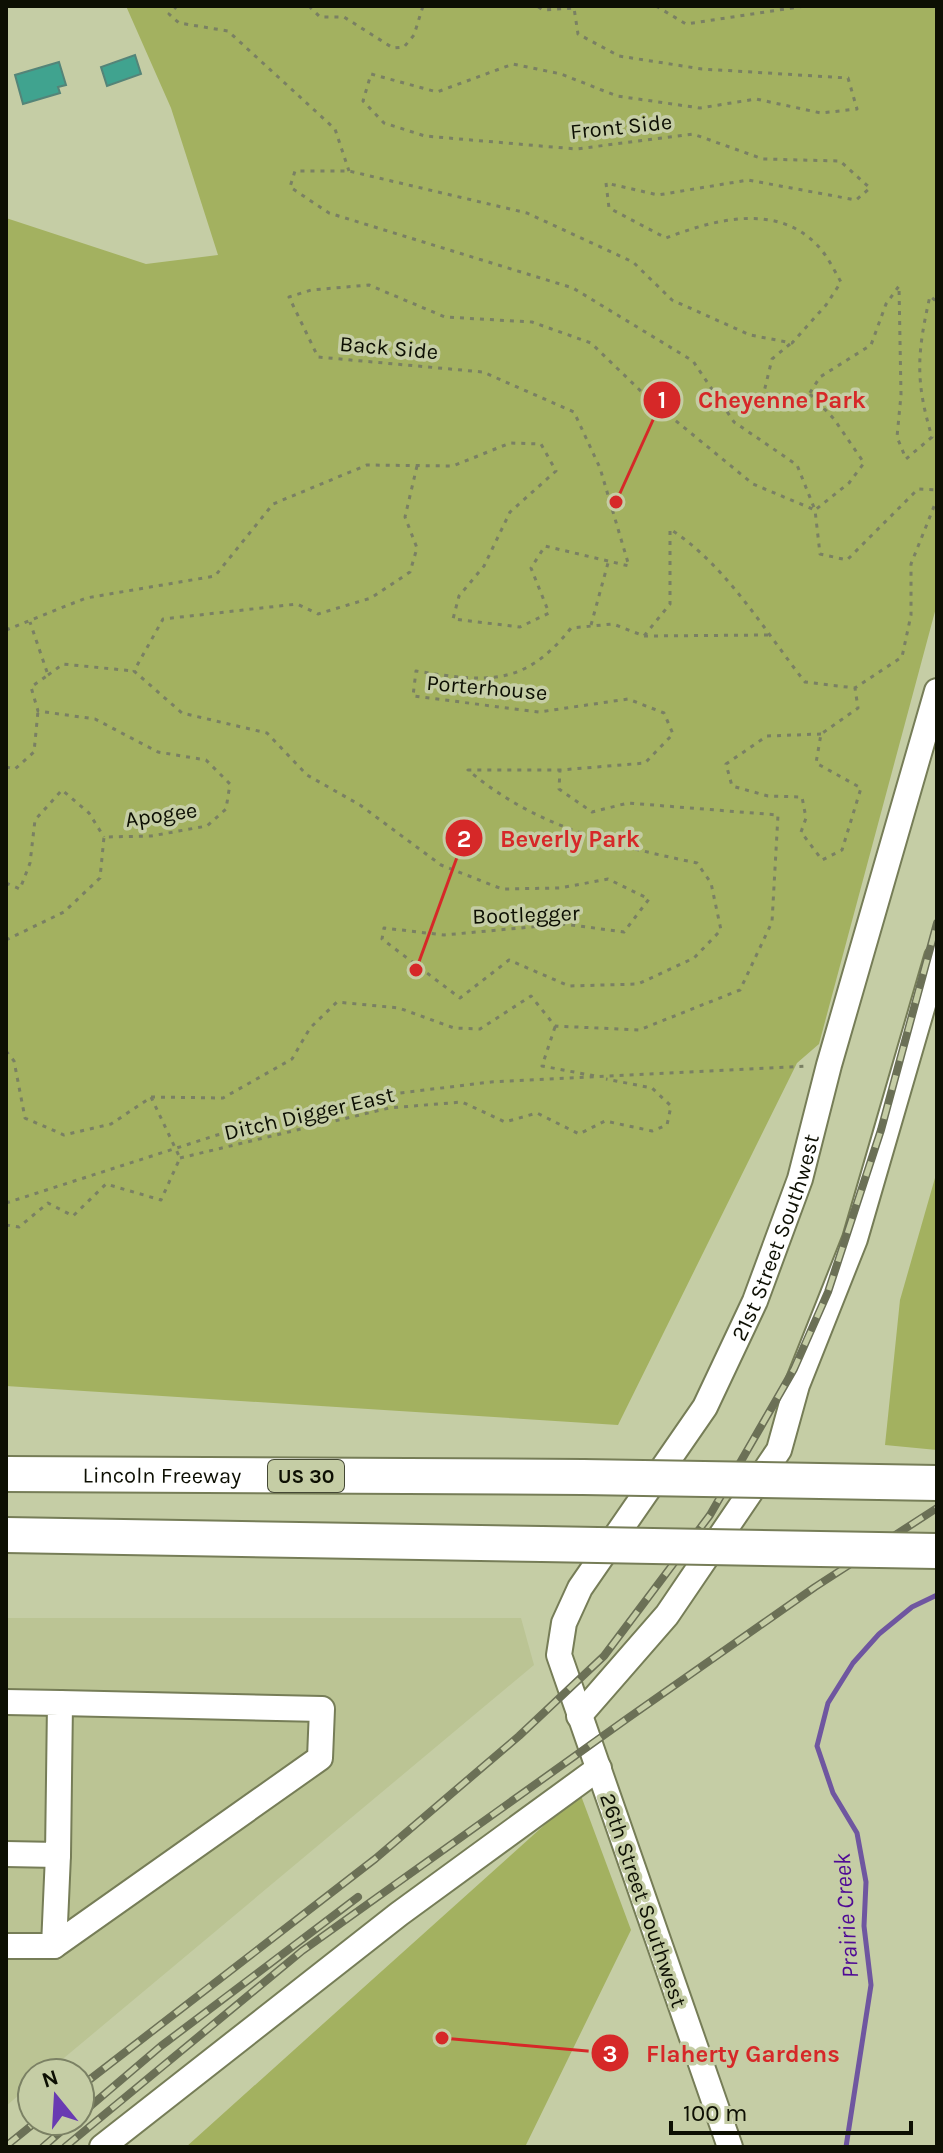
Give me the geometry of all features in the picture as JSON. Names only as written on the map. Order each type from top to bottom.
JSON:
[{"type":"highway","name":"Lincoln Freeway","points":[[14,1474],[583,1477],[937,1483]]},
{"type":"highway","points":[[6,1535],[937,1551]]},
{"type":"street","name":"21st Street Southwest","points":[[590,1744],[559,1655],[564,1623],[580,1588],[705,1407],[755,1301],[800,1179],[829,1065],[937,691]]},
{"type":"street","points":[[579,1716],[667,1615],[779,1450],[797,1385],[855,1239],[937,957]]},
{"type":"street","points":[[6,1702],[322,1709],[320,1758],[54,1946],[6,1946]]},
{"type":"street","points":[[54,1946],[60,1703]]},
{"type":"street","name":"26th Street Southwest","points":[[590,1744],[730,2147]]},
{"type":"street","points":[[102,2147],[399,1914],[599,1768]]},
{"type":"street","points":[[6,1854],[58,1855]]},
{"type":"path","points":[[177,6],[169,14],[179,23],[228,31],[335,129],[349,171]]},
{"type":"path","points":[[309,6],[320,17],[344,17],[393,48],[404,47],[414,35],[423,6]]},
{"type":"path","points":[[537,6],[543,10],[586,6]]},
{"type":"path","points":[[656,6],[686,24],[805,6]]},
{"type":"path","name":"Front Side","points":[[574,7],[578,34],[619,56],[702,69],[848,78],[857,109],[821,113],[756,99],[700,108],[617,96],[561,74],[513,64],[437,92],[371,74],[363,101],[384,123],[425,136],[576,149],[693,134],[763,159],[840,161],[870,188],[856,200],[748,180],[658,195],[606,183],[609,208],[666,238],[704,223],[752,216],[790,228],[817,244],[841,282],[826,305],[792,343]]},
{"type":"path","points":[[792,343],[750,335],[672,300],[633,262],[527,213],[349,171],[295,171],[290,187],[329,213],[573,288],[693,361],[734,422],[797,465],[815,510],[820,554],[847,560],[918,489],[937,490]]},
{"type":"path","name":"Back Side","points":[[608,563],[629,566],[600,468],[574,412],[483,372],[318,357],[289,297],[311,290],[369,285],[445,317],[532,322],[591,343],[648,398],[753,484],[815,510]]},
{"type":"path","points":[[792,343],[772,359],[764,392],[782,400],[804,402],[820,377],[871,345],[886,304],[899,286],[901,395],[897,437],[906,459],[932,437],[918,392],[921,335],[930,296],[937,302]]},
{"type":"path","points":[[810,393],[834,419],[864,463],[849,483],[815,510]]},
{"type":"path","points":[[6,630],[86,598],[215,576],[273,504],[367,465],[453,466],[510,443],[541,444],[556,471],[510,512],[484,566],[459,596],[453,619],[520,627],[549,613],[531,568],[545,546],[608,563],[591,626],[613,624],[644,636],[768,635]]},
{"type":"path","points":[[6,767],[15,769],[34,752],[38,711],[31,687],[63,664],[134,671],[163,619],[297,604],[318,614],[371,598],[410,572],[417,548],[405,517],[417,466]]},
{"type":"path","points":[[644,636],[670,604],[670,529],[690,542],[805,682],[855,688],[902,657],[911,615],[911,564],[937,499]]},
{"type":"path","points":[[30,622],[48,675]]},
{"type":"path","name":"Porterhouse","points":[[560,770],[645,763],[673,734],[664,713],[628,699],[539,712],[413,696],[416,671],[463,679],[518,675],[555,649],[571,628],[591,626]]},
{"type":"path","name":"Bootlegger","points":[[134,671],[182,713],[267,733],[307,775],[360,805],[441,865],[502,889],[560,888],[608,879],[649,899],[624,932],[564,924],[444,935],[384,928],[382,939],[460,998],[509,960],[569,986],[638,984],[694,958],[721,930],[711,883],[697,863],[638,851],[537,819],[468,770],[560,770]]},
{"type":"path","points":[[821,734],[816,763],[861,788],[842,850],[822,860],[801,832],[806,818],[802,797],[768,796],[732,786],[726,764],[767,736],[821,734],[858,708],[855,688]]},
{"type":"path","name":"Apogee","points":[[6,940],[64,912],[100,878],[104,837],[151,836],[207,826],[226,809],[230,784],[206,760],[158,752],[95,719],[38,711]]},
{"type":"path","points":[[6,1051],[14,1061],[25,1118],[64,1135],[111,1124],[151,1097],[223,1098],[292,1059],[310,1028],[337,1002],[399,1008],[454,1028],[480,1029],[531,996],[555,1026],[639,1030],[740,990],[772,922],[778,815],[628,803],[592,812],[559,789],[560,770]]},
{"type":"path","points":[[6,883],[20,889],[30,863],[35,820],[62,790],[89,813],[104,837]]},
{"type":"path","points":[[555,1026],[542,1066],[600,1077]]},
{"type":"path","points":[[6,1203],[174,1149],[383,1095],[491,1082],[829,1065]]},
{"type":"path","name":"Ditch Digger East","points":[[180,1158],[389,1108],[462,1102],[505,1122],[537,1113],[579,1134],[605,1121],[652,1131],[667,1125],[671,1106],[652,1088],[600,1077]]},
{"type":"path","points":[[6,1225],[19,1227],[48,1203],[73,1216],[106,1184],[161,1200],[180,1158],[151,1097]]},
{"type":"shaded area","points":[[6,1618],[521,1618],[534,1665],[65,2057],[16,2057],[16,2098],[6,2106]]},
{"type":"green space","points":[[126,6],[937,6],[937,604],[819,1044],[797,1063],[618,1425],[6,1386],[6,218],[146,264],[218,255],[171,108]]},
{"type":"green space","points":[[937,1171],[937,1450],[885,1445],[900,1300]]},
{"type":"green space","points":[[580,1793],[631,1930],[525,2147],[186,2147]]},
{"type":"building","points":[[135,55],[141,74],[107,86],[101,67]]},
{"type":"building","points":[[59,62],[66,85],[58,87],[60,93],[23,104],[15,75]]},
{"type":"waterway","name":"Prairie Creek","points":[[846,2147],[871,1985],[864,1926],[866,1882],[857,1833],[833,1793],[817,1746],[828,1703],[853,1663],[879,1634],[912,1607],[937,1595]]},
{"type":"railway","points":[[96,2075],[375,1859],[519,1736],[604,1656],[710,1515],[794,1369],[828,1292],[881,1130],[937,923]]},
{"type":"railway","points":[[65,2147],[302,1951],[815,1587],[937,1508]]},
{"type":"railway","points":[[96,2101],[161,2046],[358,1897]]},
{"type":"railway","points":[[6,2146],[17,2137]]},
{"type":"railway","points":[[43,2147],[55,2137]]},
{"type":"place","name":"Cheyenne Park","points":[[616,502]]},
{"type":"place","name":"Beverly Park","points":[[416,970]]},
{"type":"place","name":"Flaherty Gardens","points":[[442,2038]]}]
